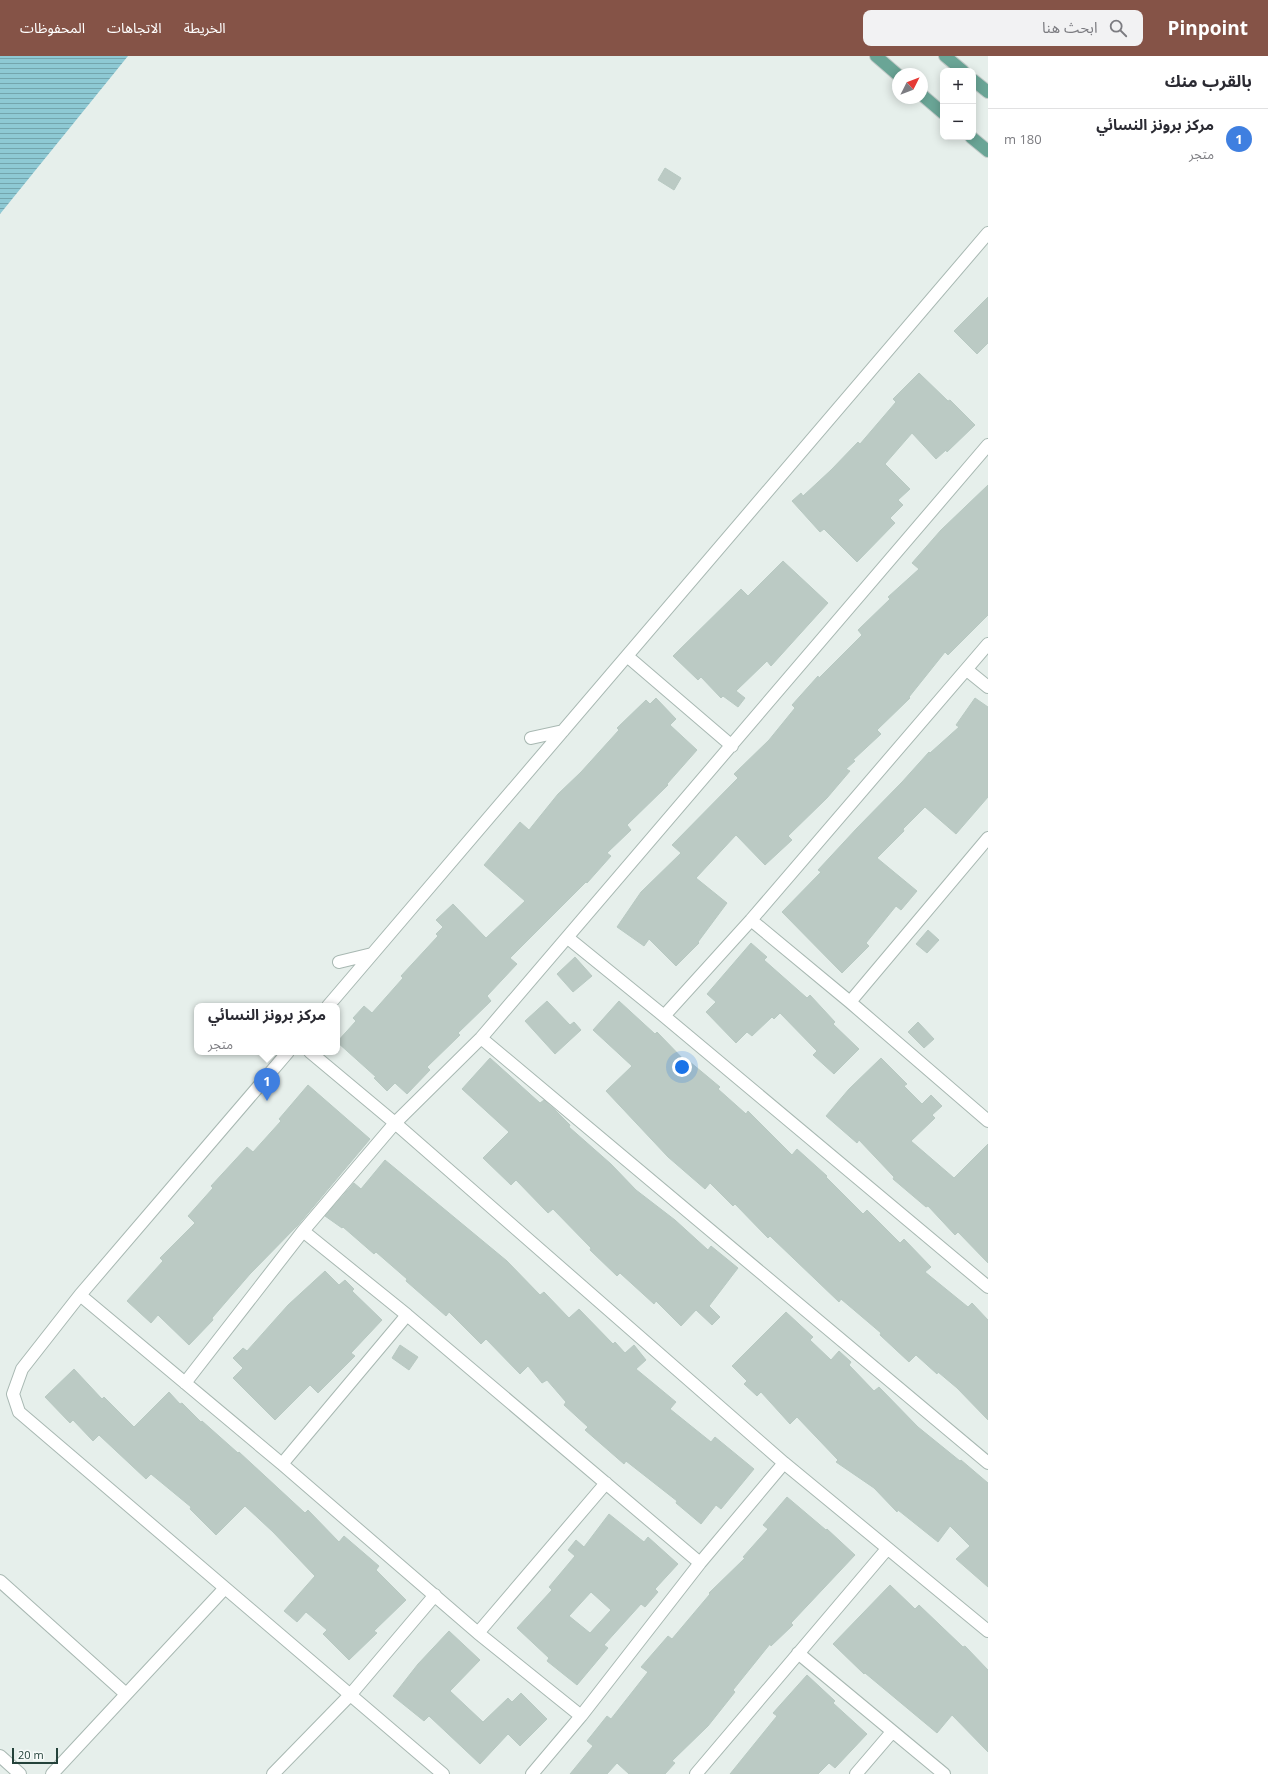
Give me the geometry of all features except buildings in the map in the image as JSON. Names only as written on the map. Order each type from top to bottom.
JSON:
[{"type":"main road","points":[[876,56],[892,70]]},
{"type":"main road","points":[[945,56],[959,68]]},
{"type":"main road","points":[[976,82],[988,92]]},
{"type":"main road","points":[[928,100],[940,110]]},
{"type":"main road","points":[[975,140],[988,151]]},
{"type":"street","points":[[331,1003],[988,233]]},
{"type":"street","points":[[184,1383],[303,1231],[395,1123],[481,1038],[988,445]]},
{"type":"street","points":[[664,1016],[751,920],[988,644]]},
{"type":"street","points":[[627,656],[732,746]]},
{"type":"street","points":[[967,670],[988,687]]},
{"type":"street","points":[[531,738],[563,731]]},
{"type":"street","points":[[850,1002],[988,838]]},
{"type":"street","points":[[751,920],[850,1002],[988,1121]]},
{"type":"street","points":[[568,938],[988,1286]]},
{"type":"street","points":[[339,962],[372,954]]},
{"type":"street","points":[[481,1038],[988,1463]]},
{"type":"street","points":[[285,1055],[80,1295],[22,1369],[13,1394],[19,1412],[443,1774]]},
{"type":"street","points":[[314,1055],[395,1123],[784,1463],[988,1631]]},
{"type":"street","points":[[303,1231],[407,1315],[700,1563]]},
{"type":"street","points":[[80,1295],[282,1464],[478,1633],[581,1716]]},
{"type":"street","points":[[282,1464],[407,1315]]},
{"type":"street","points":[[532,1774],[581,1716],[700,1563],[784,1463]]},
{"type":"street","points":[[478,1633],[606,1483]]},
{"type":"street","points":[[696,1774],[887,1549]]},
{"type":"street","points":[[0,1581],[126,1694]]},
{"type":"street","points":[[52,1774],[225,1588]]},
{"type":"street","points":[[273,1774],[351,1694],[435,1595]]},
{"type":"street","points":[[798,1653],[944,1774]]},
{"type":"street","points":[[856,1774],[892,1732]]},
{"type":"street","points":[[0,1756],[20,1774]]},
{"type":"water","points":[[0,56],[128,56],[0,214]]},
{"type":"place","name":"مركز برونز النسائي","points":[[267,1101]]}]
